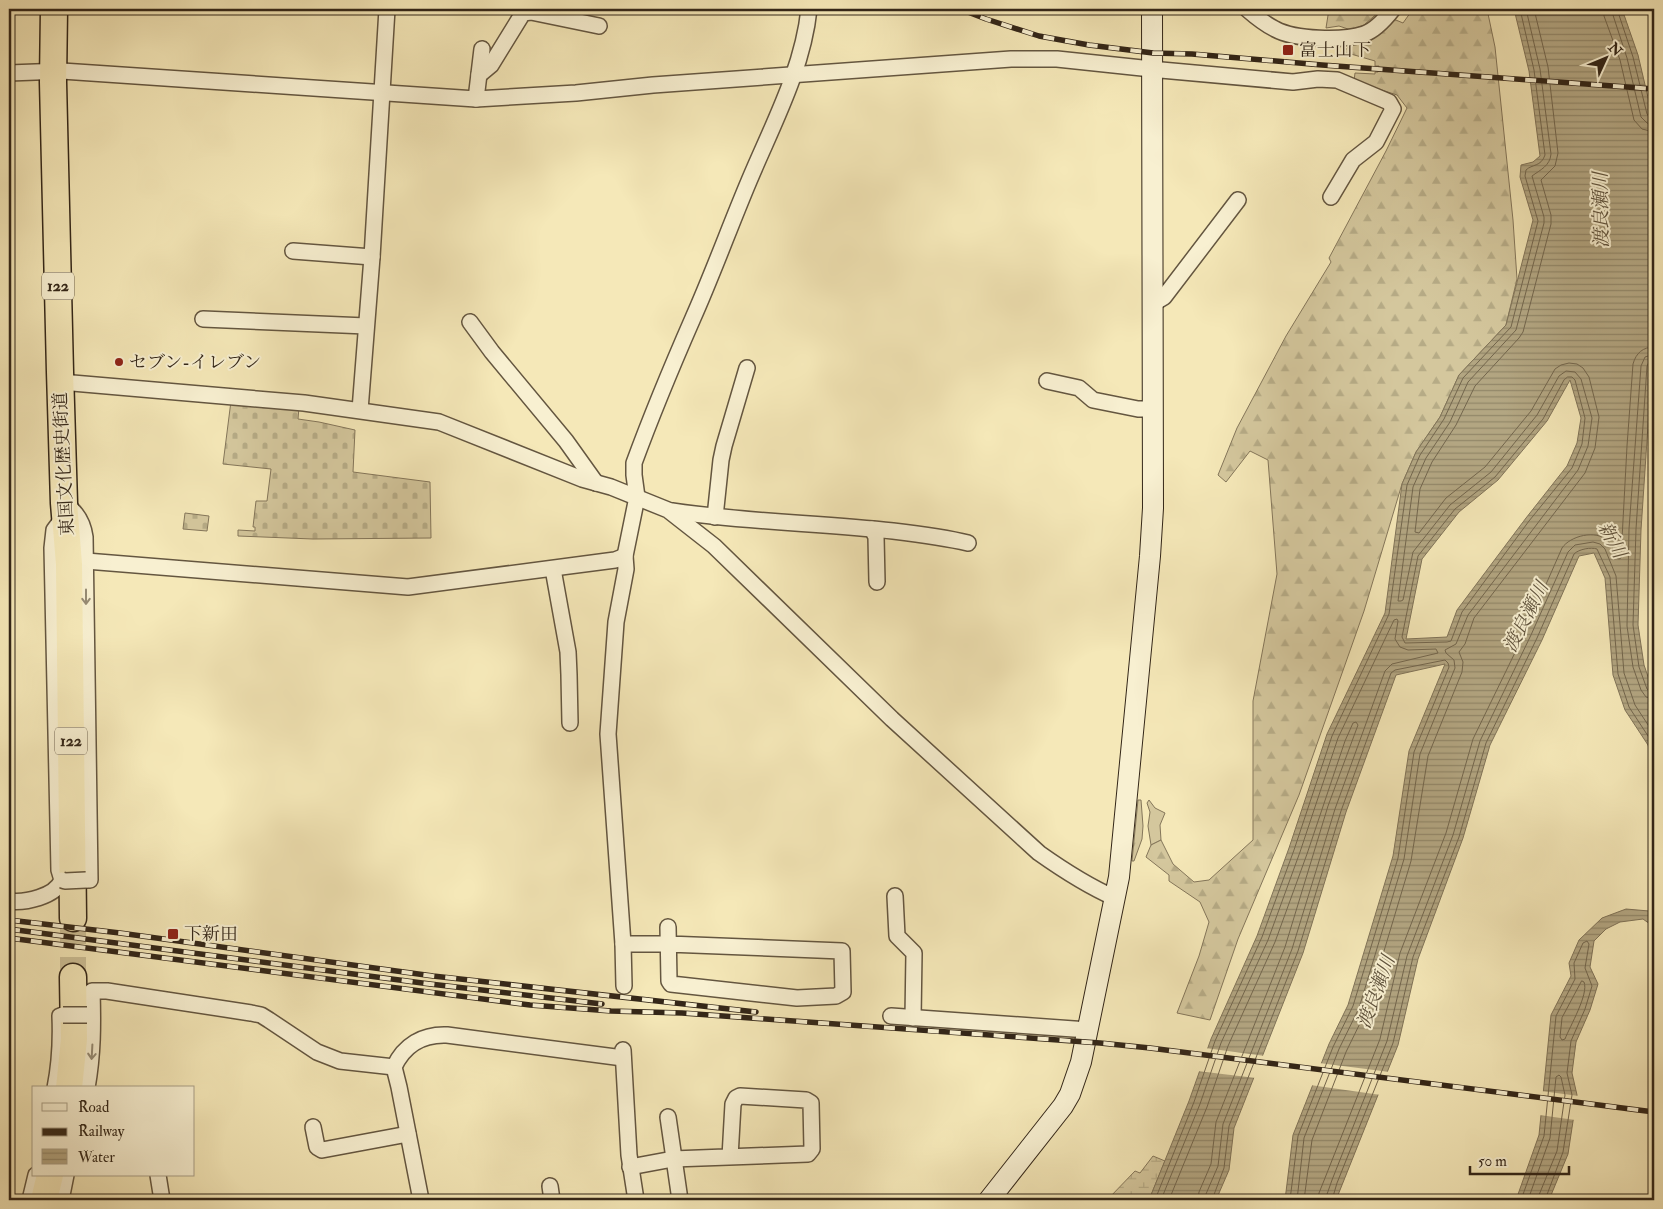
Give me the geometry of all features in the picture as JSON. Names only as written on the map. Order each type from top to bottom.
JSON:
[{"type":"highway","name":"東国文化歴史街道","points":[[54,9],[53,72],[61,382],[65,509],[69,564],[73,918]]},
{"type":"highway","points":[[69,1086],[74,1039],[73,977]]},
{"type":"highway","points":[[44,1200],[50,1176]]},
{"type":"street","points":[[360,410],[372,257],[387,9]]},
{"type":"street","points":[[624,986],[623,944],[608,734],[616,622],[626,569],[625,556],[637,497],[634,469],[640,446],[673,362],[694,317],[792,74],[805,36],[809,9]]},
{"type":"street","points":[[989,1200],[1063,1106],[1075,1083],[1088,1030],[1115,898],[1122,852],[1127,779],[1153,508],[1152,9]]},
{"type":"street","points":[[1247,9],[1266,24],[1284,33],[1303,37],[1329,38],[1365,34],[1376,27],[1393,9]]},
{"type":"street","points":[[479,75],[491,65],[523,13],[560,13],[599,26]]},
{"type":"street","points":[[476,99],[482,49]]},
{"type":"street","points":[[9,73],[53,72],[476,99],[1010,59],[1057,58],[1293,82],[1318,79],[1337,80],[1389,102],[1393,108],[1376,142],[1354,160],[1331,197]]},
{"type":"street","points":[[1152,301],[1164,297],[1238,200]]},
{"type":"street","points":[[293,251],[372,257]]},
{"type":"street","points":[[203,319],[366,326]]},
{"type":"street","points":[[470,322],[492,352],[557,428],[596,483]]},
{"type":"street","points":[[715,517],[722,453],[746,368]]},
{"type":"street","points":[[1047,381],[1079,388],[1093,400],[1138,409],[1153,409]]},
{"type":"street","points":[[61,382],[304,403],[439,422],[582,479],[637,497],[668,510],[715,517],[872,529],[945,538],[968,543]]},
{"type":"street","points":[[9,901],[24,902],[32,900],[57,888],[62,880],[59,870],[52,548],[54,530],[65,509],[75,513],[84,526],[90,880],[62,880]]},
{"type":"street","points":[[668,510],[714,546],[892,718],[1039,853],[1090,886],[1115,898]]},
{"type":"street","points":[[872,529],[876,537],[876,582]]},
{"type":"street","points":[[86,561],[408,587],[468,578],[553,569],[615,560],[625,556]]},
{"type":"street","points":[[553,569],[568,652],[570,723]]},
{"type":"street","points":[[895,896],[897,936],[914,953],[913,1018]]},
{"type":"street","points":[[623,944],[668,944],[842,951],[843,992],[836,996],[797,998],[674,986],[669,981],[668,944],[668,927]]},
{"type":"street","points":[[88,1086],[92,1058],[90,1015],[92,991],[107,991],[261,1015],[324,1055],[351,1064],[394,1066]]},
{"type":"street","points":[[54,1086],[60,1059],[60,1016],[90,1015]]},
{"type":"street","points":[[891,1016],[1088,1030]]},
{"type":"street","points":[[421,1200],[394,1066],[400,1055],[415,1042],[427,1036],[441,1034],[623,1054],[630,1167],[636,1200]]},
{"type":"street","points":[[630,1167],[673,1159],[808,1154],[812,1149],[811,1103],[806,1100],[740,1096],[736,1098],[733,1104],[730,1156]]},
{"type":"street","points":[[668,1117],[680,1200]]},
{"type":"street","points":[[313,1127],[317,1147],[322,1150],[408,1134]]},
{"type":"street","points":[[30,1200],[36,1176]]},
{"type":"street","points":[[61,1200],[66,1176]]},
{"type":"street","points":[[158,1176],[162,1200]]},
{"type":"green space","points":[[1329,9],[1382,9],[1364,25],[1351,30],[1339,26],[1326,28]]},
{"type":"green space","points":[[1413,9],[1487,9],[1495,47],[1513,220],[1517,279],[1506,325],[1459,375],[1440,417],[1416,452],[1402,484],[1364,611],[1299,795],[1238,939],[1210,1020],[1177,1013],[1199,956],[1209,922],[1200,902],[1169,881],[1169,875],[1146,857],[1151,845],[1161,840],[1173,864],[1194,882],[1209,880],[1253,840],[1253,701],[1277,574],[1268,460],[1250,451],[1226,482],[1218,475],[1237,428],[1286,336],[1331,262],[1329,258],[1407,108],[1397,95],[1354,81],[1355,73],[1375,74],[1375,72],[1378,72],[1379,66],[1375,66],[1375,61],[1344,52],[1353,41],[1384,15],[1403,23]]},
{"type":"green space","points":[[231,401],[299,407],[298,419],[355,430],[353,472],[430,482],[431,538],[313,539],[238,536],[238,530],[255,531],[255,527],[253,527],[256,501],[267,501],[271,469],[223,464]]},
{"type":"green space","points":[[185,513],[209,516],[207,531],[183,529]]},
{"type":"green space","points":[[1138,800],[1141,800],[1142,839],[1134,861],[1132,861]]},
{"type":"green space","points":[[1149,800],[1155,808],[1165,813],[1160,825],[1161,840],[1151,845],[1148,826],[1150,812],[1147,803]]},
{"type":"green space","points":[[1153,1156],[1165,1161],[1149,1200],[1104,1200],[1109,1198],[1135,1171],[1140,1173]]},
{"type":"water","points":[[1514,9],[1622,9],[1638,55],[1654,123],[1654,359],[1652,365],[1641,530],[1638,625],[1644,665],[1654,694],[1654,766],[1648,745],[1625,710],[1613,675],[1605,578],[1594,553],[1579,556],[1542,640],[1490,745],[1463,838],[1418,959],[1398,1045],[1336,1200],[1285,1200],[1293,1135],[1329,1044],[1348,1005],[1393,856],[1409,751],[1445,664],[1396,675],[1346,812],[1303,953],[1234,1128],[1229,1170],[1216,1200],[1149,1200],[1189,1101],[1211,1039],[1257,936],[1327,734],[1385,613],[1402,484],[1416,452],[1440,417],[1459,375],[1506,325],[1533,220],[1520,177],[1521,165],[1533,162],[1540,156],[1529,71]],"holes":[[[1570,380],[1581,418],[1577,443],[1567,466],[1457,610],[1447,637],[1406,639],[1422,559],[1459,512],[1498,480],[1547,421]]]},
{"type":"water","points":[[1626,909],[1654,913],[1654,927],[1643,919],[1620,922],[1606,929],[1594,941],[1590,967],[1598,984],[1590,1010],[1576,1042],[1572,1073],[1577,1095],[1568,1154],[1549,1200],[1516,1200],[1539,1135],[1551,1015],[1571,976],[1569,963],[1579,940],[1602,918]]},
{"type":"pier","points":[[1527,78],[1648,87],[1649,91],[1528,82]]},
{"type":"pier","points":[[1205,1048],[1265,1056],[1256,1078],[1197,1071]]},
{"type":"pier","points":[[1319,1063],[1390,1072],[1381,1095],[1310,1085]]},
{"type":"pier","points":[[1541,1091],[1579,1096],[1575,1120],[1539,1115]]},
{"type":"tunnel","points":[[73,918],[73,977]]},
{"type":"railway","points":[[960,9],[1039,36],[1089,45],[1153,53],[1192,54],[1654,89]]},
{"type":"railway","points":[[9,920],[120,933],[433,976],[756,1012]]},
{"type":"railway","points":[[9,929],[430,984],[602,1004]]},
{"type":"railway","points":[[9,938],[530,1005],[611,1011],[682,1013],[1100,1043],[1654,1112]]},
{"type":"place","name":"富士山下","points":[[1288,50]]},
{"type":"place","name":"セブン-イレブン","points":[[119,362]]},
{"type":"place","name":"下新田","points":[[173,934]]},
{"type":"water label","name":"渡良瀬川","points":[[1601,210]]},
{"type":"water label","name":"新川","points":[[1612,540]]},
{"type":"water label","name":"渡良瀬川","points":[[1526,617]]},
{"type":"water label","name":"渡良瀬川","points":[[1376,992]]}]
